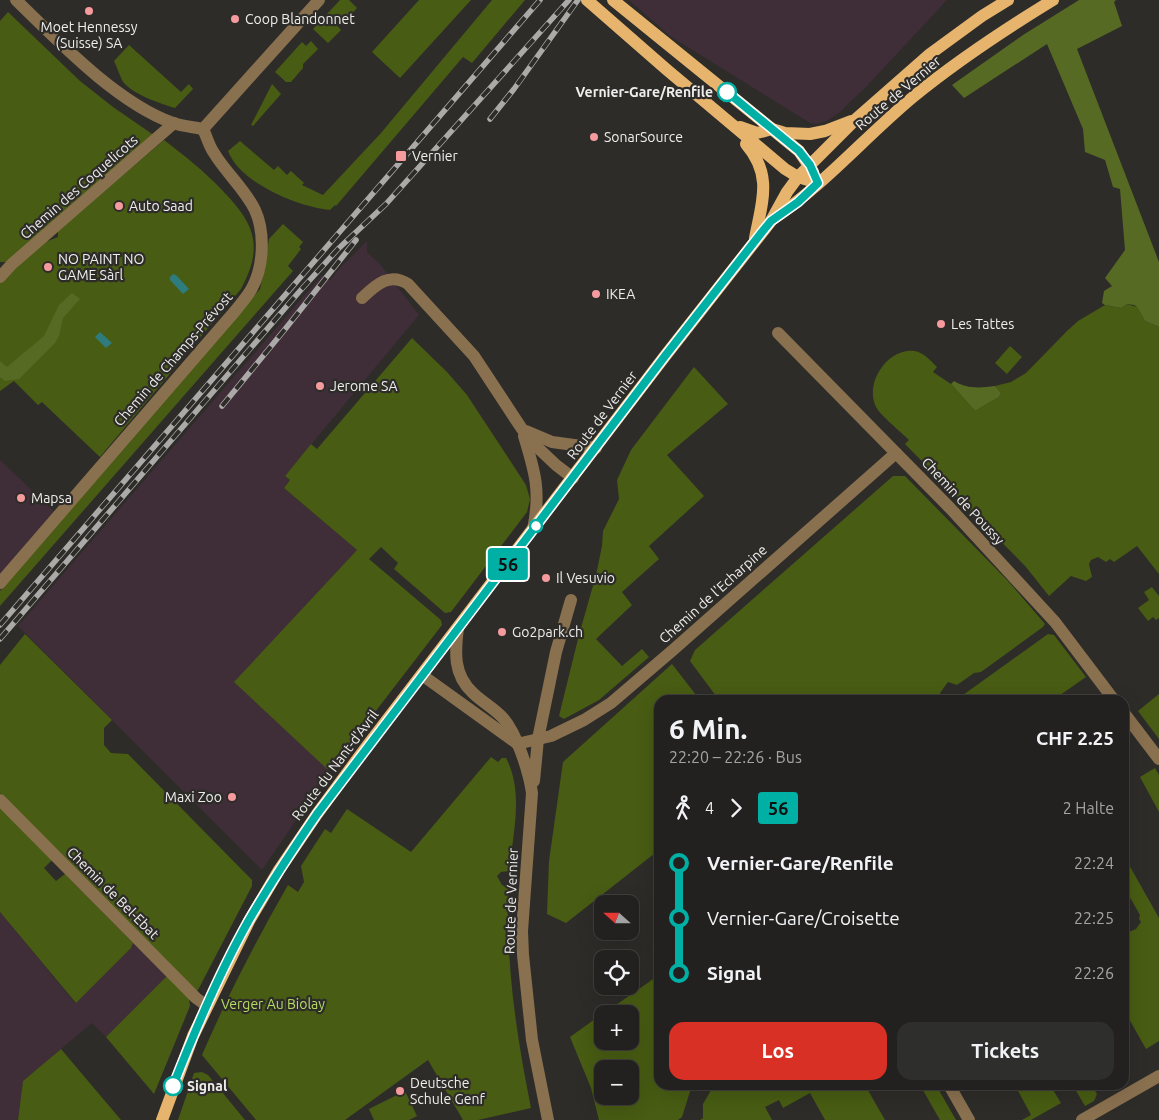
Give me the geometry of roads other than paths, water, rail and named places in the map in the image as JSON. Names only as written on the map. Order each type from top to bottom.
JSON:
[{"type":"main road","points":[[587,0],[726,121],[798,177],[818,183]]},
{"type":"main road","points":[[613,0],[799,151],[810,165],[818,183]]},
{"type":"main road","name":"Route de Vernier","points":[[422,675],[771,221],[787,192],[798,177],[856,119],[930,54],[982,16],[1008,0]]},
{"type":"main road","name":"Route de Vernier","points":[[771,221],[798,202],[913,97],[1006,29],[1053,0]]},
{"type":"main road","points":[[726,121],[748,131],[757,132],[772,129],[792,134],[810,134],[826,131],[856,119]]},
{"type":"main road","points":[[726,121],[755,154],[762,170],[762,197],[754,241]]},
{"type":"main road","name":"Route du Nant-d'Avril","points":[[162,1120],[206,1006],[249,921],[297,843],[332,793],[422,675]]},
{"type":"street","points":[[16,0],[61,45],[107,83],[146,109],[174,123],[203,129],[319,0]]},
{"type":"street","name":"Chemin des Coquelicots","points":[[1,274],[174,123]]},
{"type":"street","name":"Chemin de Champs-Prévost","points":[[0,583],[253,288],[260,266],[261,234],[257,217],[248,199],[213,152],[203,129]]},
{"type":"street","points":[[362,298],[375,285],[390,279],[398,278],[408,284],[474,356],[522,429],[536,446],[573,478]]},
{"type":"street","name":"Chemin de Poussy","points":[[778,333],[896,452],[1055,622],[1110,695]]},
{"type":"street","points":[[522,429],[552,442],[596,448]]},
{"type":"street","points":[[522,429],[536,479],[538,499],[533,530]]},
{"type":"street","name":"Chemin de l'Echarpine","points":[[517,744],[551,736],[578,724],[611,703],[667,656],[896,452]]},
{"type":"street","points":[[532,793],[538,739],[556,652],[570,600]]},
{"type":"street","name":"Route de Vernier","points":[[458,628],[455,652],[458,672],[472,692],[504,719],[529,774],[532,793],[522,931],[523,955],[532,1040],[548,1120]]},
{"type":"street","points":[[422,675],[517,744]]},
{"type":"street","points":[[1129,720],[1159,759]]},
{"type":"street","name":"Chemin de Bel-Ebat","points":[[0,800],[206,1006]]},
{"type":"street","points":[[1082,1120],[1159,1076]]},
{"type":"street","points":[[952,1090],[968,1120]]},
{"type":"water","points":[[173,274],[189,289],[183,294],[170,280]]},
{"type":"water","points":[[100,332],[112,343],[106,348],[95,337]]},
{"type":"railway","points":[[0,625],[540,0]]},
{"type":"railway","points":[[0,639],[299,292],[338,249],[386,204],[569,0]]},
{"type":"railway","points":[[490,119],[578,0]]},
{"type":"railway","points":[[222,406],[356,240]]},
{"type":"place","name":"Moet Hennessy (Suisse) SA","points":[[89,11]]},
{"type":"place","name":"Coop Blandonnet","points":[[235,19]]},
{"type":"place","name":"Vernier-Gare/Renfile","points":[[727,92]]},
{"type":"place","name":"SonarSource","points":[[594,137]]},
{"type":"place","name":"Vernier","points":[[401,156]]},
{"type":"place","name":"Auto Saad","points":[[119,206]]},
{"type":"place","name":"NO PAINT NO GAME Sàrl","points":[[48,267]]},
{"type":"place","name":"IKEA","points":[[596,294]]},
{"type":"place","name":"Les Tattes","points":[[941,324]]},
{"type":"place","name":"Jerome SA","points":[[320,386]]},
{"type":"place","name":"Mapsa","points":[[21,498]]},
{"type":"place","name":"Il Vesuvio","points":[[546,578]]},
{"type":"place","name":"Go2park.ch","points":[[502,632]]},
{"type":"place","name":"Maxi Zoo","points":[[232,797]]},
{"type":"place","name":"Signal","points":[[173,1086]]},
{"type":"place","name":"Deutsche Schule Genf","points":[[400,1091]]},
{"type":"park label","name":"Verger Au Biolay","points":[[273,1004]]}]
